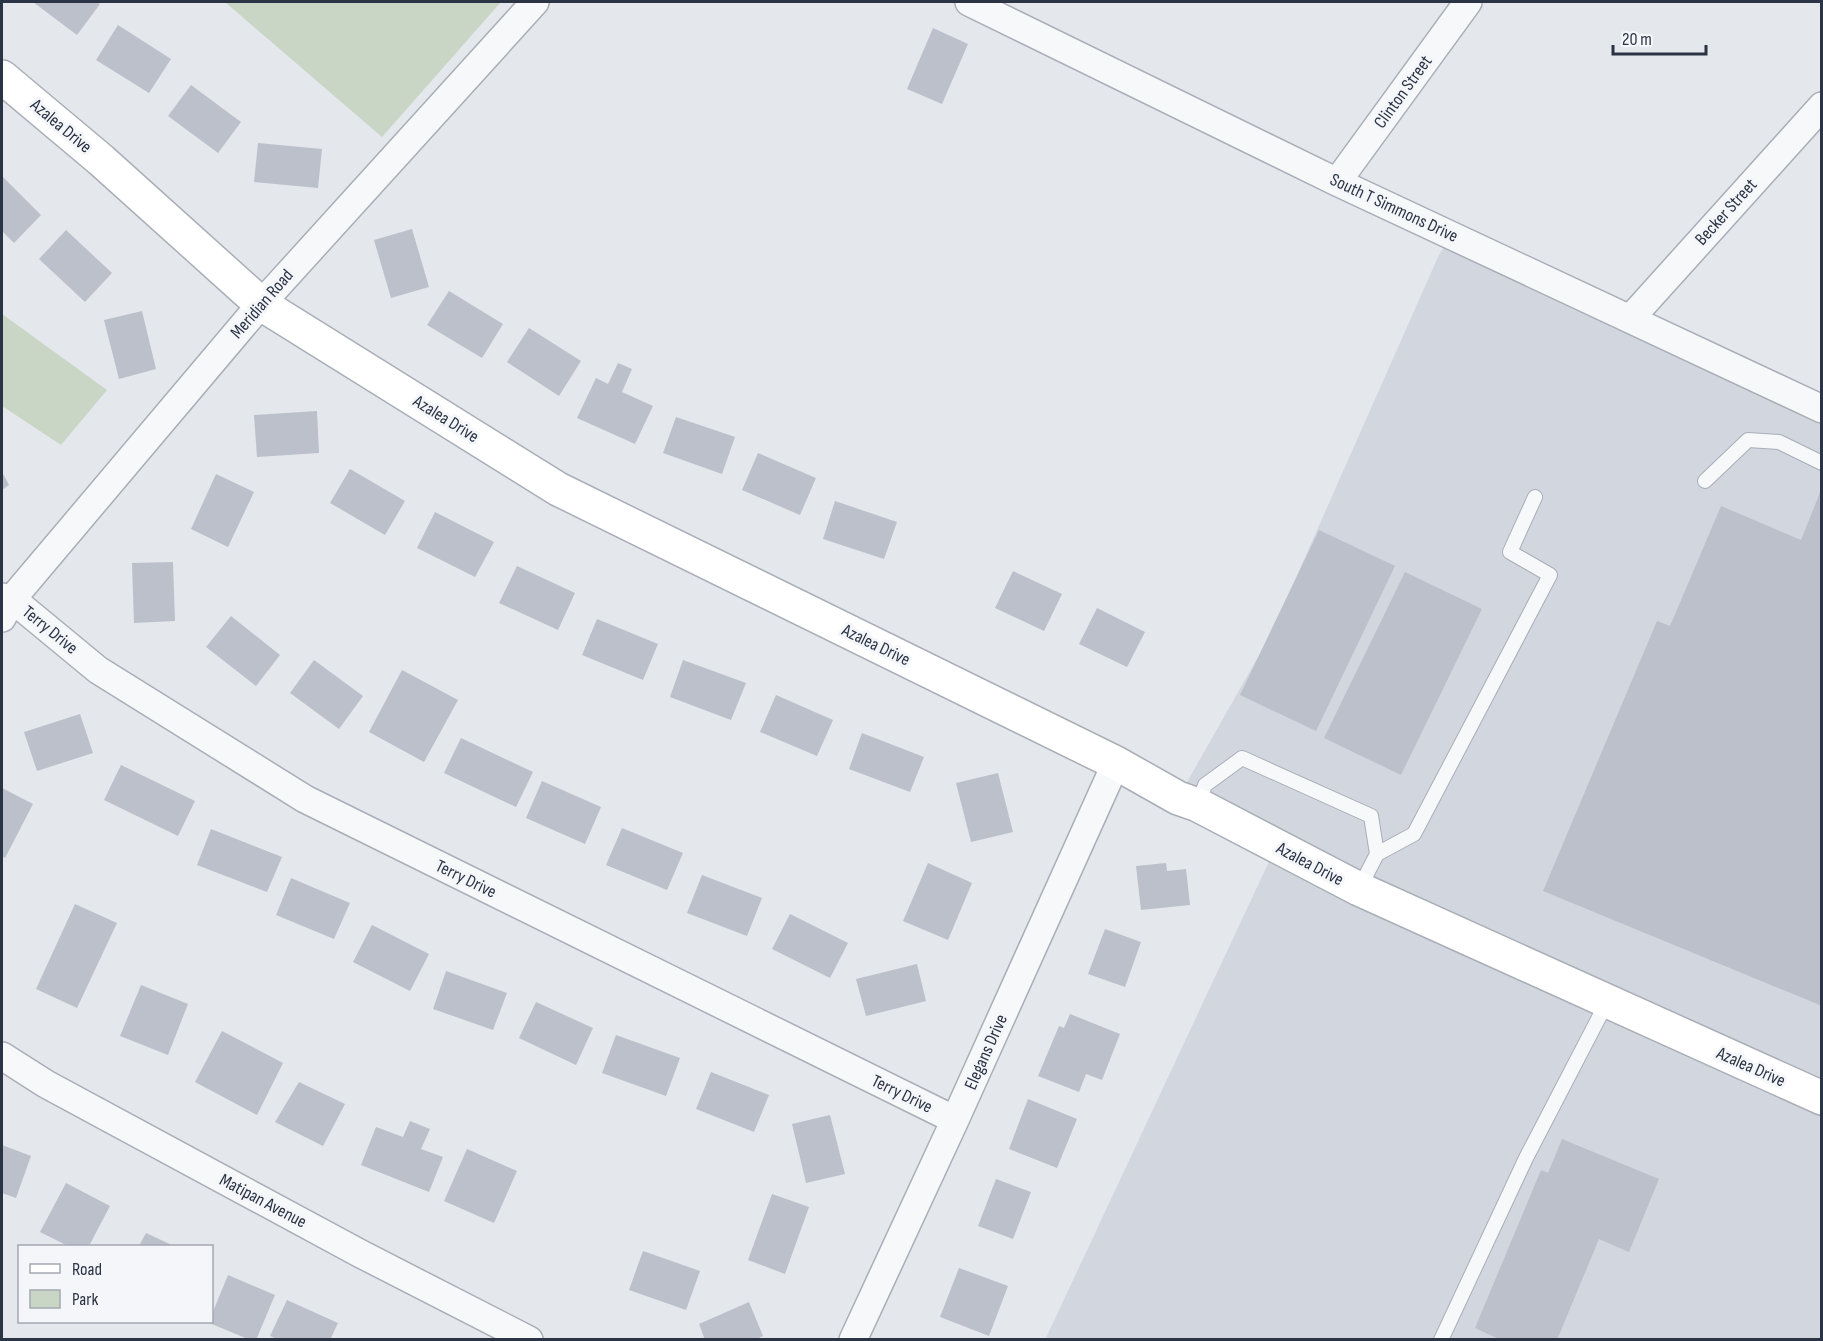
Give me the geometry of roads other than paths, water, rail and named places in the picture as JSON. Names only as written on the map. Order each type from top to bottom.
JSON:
[{"type":"street","name":"Meridian Road","points":[[5,605],[261,304],[535,2]]},
{"type":"street","name":"South T Simmons Drive","points":[[969,2],[1005,9],[1337,182],[1821,409]]},
{"type":"street","name":"Clinton Street","points":[[1337,182],[1468,2]]},
{"type":"street","name":"Azalea Drive","points":[[2,77],[101,160],[261,304],[558,489],[1116,763],[1179,798],[1198,805],[1359,889],[1607,1002],[1818,1091]]},
{"type":"street","name":"Becker Street","points":[[1630,319],[1821,106]]},
{"type":"street","name":"Terry Drive","points":[[5,605],[98,670],[305,799],[955,1120]]},
{"type":"street","name":"Elegans Drive","points":[[853,1340],[1116,763]]},
{"type":"street","name":"Matipan Avenue","points":[[2,1056],[46,1083],[340,1242],[529,1340]]},
{"type":"lane","points":[[1705,481],[1748,440],[1779,442],[1821,463]]},
{"type":"lane","points":[[1359,889],[1377,854],[1414,834],[1550,575],[1510,552],[1535,496]]},
{"type":"lane","points":[[1198,805],[1205,785],[1242,758],[1371,816],[1377,854]]},
{"type":"lane","points":[[1441,1340],[1526,1158],[1607,1002]]}]
